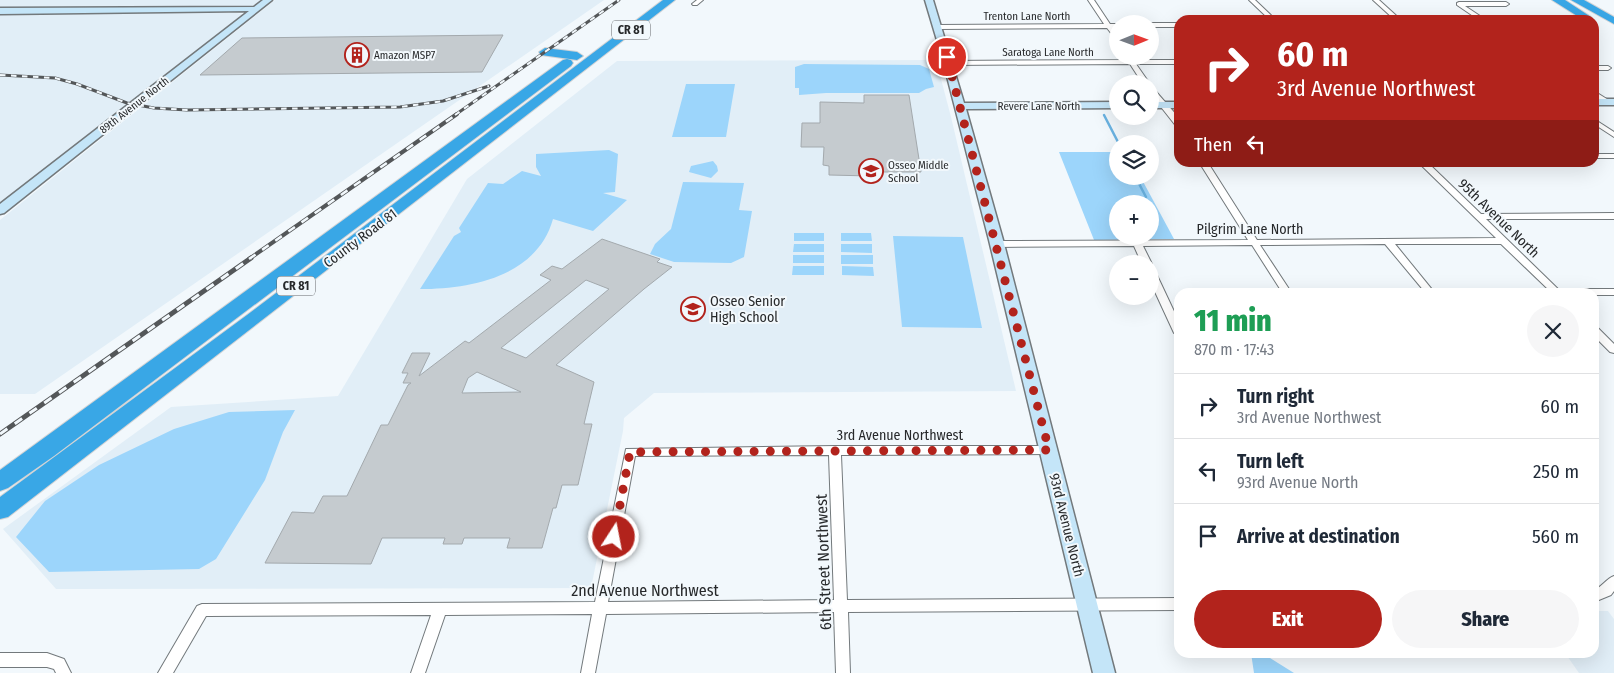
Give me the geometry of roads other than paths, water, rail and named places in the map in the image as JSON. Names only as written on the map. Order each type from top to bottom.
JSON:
[{"type":"highway","name":"County Road 81","points":[[0,510],[585,58],[652,0]]},
{"type":"highway","name":"County Road 81","points":[[0,482],[46,450],[558,70],[585,58],[670,0]]},
{"type":"highway","points":[[1557,0],[1584,15]]},
{"type":"highway","points":[[1576,0],[1614,21]]},
{"type":"highway","points":[[1599,24],[1614,33]]},
{"type":"highway","points":[[558,70],[562,63],[562,57],[546,52],[585,58]]},
{"type":"street","name":"89th Avenue North","points":[[0,210],[268,0]]},
{"type":"street","name":"93rd Avenue North","points":[[929,0],[997,244],[1104,673]]},
{"type":"street","points":[[1091,0],[1108,26]]},
{"type":"street","points":[[1252,0],[1268,15]]},
{"type":"street","points":[[1376,0],[1392,15]]},
{"type":"street","points":[[1456,2],[1506,4]]},
{"type":"street","points":[[1456,2],[1476,15]]},
{"type":"street","points":[[0,11],[255,10]]},
{"type":"street","points":[[1159,25],[1174,25]]},
{"type":"street","name":"Trenton Lane North","points":[[937,27],[1108,26]]},
{"type":"street","name":"Saratoga Lane North","points":[[948,63],[1109,59]]},
{"type":"street","name":"Saratoga Lane North","points":[[1159,61],[1174,62]]},
{"type":"street","points":[[1599,68],[1608,68]]},
{"type":"street","points":[[1599,96],[1611,102]]},
{"type":"street","points":[[1159,102],[1169,108],[1174,116]]},
{"type":"street","name":"Revere Lane North","points":[[960,106],[1109,105]]},
{"type":"street","points":[[1159,105],[1174,105]]},
{"type":"street","points":[[1599,124],[1614,135]]},
{"type":"street","points":[[1599,156],[1614,156]]},
{"type":"street","points":[[1207,167],[1283,288]]},
{"type":"street","name":"95th Avenue North","points":[[1427,167],[1552,288]]},
{"type":"street","points":[[1478,217],[1614,216]]},
{"type":"street","name":"Pilgrim Lane North","points":[[1159,244],[1503,241]]},
{"type":"street","points":[[1388,242],[1427,288]]},
{"type":"street","name":"Pilgrim Lane North","points":[[997,244],[1109,244]]},
{"type":"street","points":[[1159,290],[1174,322]]},
{"type":"street","points":[[1599,292],[1614,292]]},
{"type":"street","points":[[1599,337],[1614,350]]},
{"type":"street","name":"6th Street Northwest","points":[[835,450],[843,673]]},
{"type":"street","name":"3rd Avenue Northwest","points":[[600,607],[630,452],[1049,450]]},
{"type":"street","points":[[1599,594],[1606,591],[1614,582]]},
{"type":"street","name":"2nd Avenue Northwest","points":[[165,673],[202,610],[1174,604]]},
{"type":"street","points":[[588,673],[600,607]]},
{"type":"street","points":[[418,673],[440,609]]},
{"type":"street","points":[[0,660],[47,660],[59,664],[64,673]]},
{"type":"waterway","points":[[1104,115],[1114,135]]},
{"type":"waterway","points":[[1140,185],[1145,195]]},
{"type":"railway","points":[[455,115],[619,0]]},
{"type":"railway","points":[[0,75],[55,78],[77,84],[127,103],[154,108],[187,110],[400,107],[443,101],[489,86]]},
{"type":"railway","points":[[249,259],[457,114]]},
{"type":"railway","points":[[0,434],[251,258]]},
{"type":"place","name":"Amazon MSP7","points":[[357,55]]},
{"type":"place","name":"Osseo Middle School","points":[[871,171]]},
{"type":"place","name":"Osseo Senior High School","points":[[693,309]]}]
